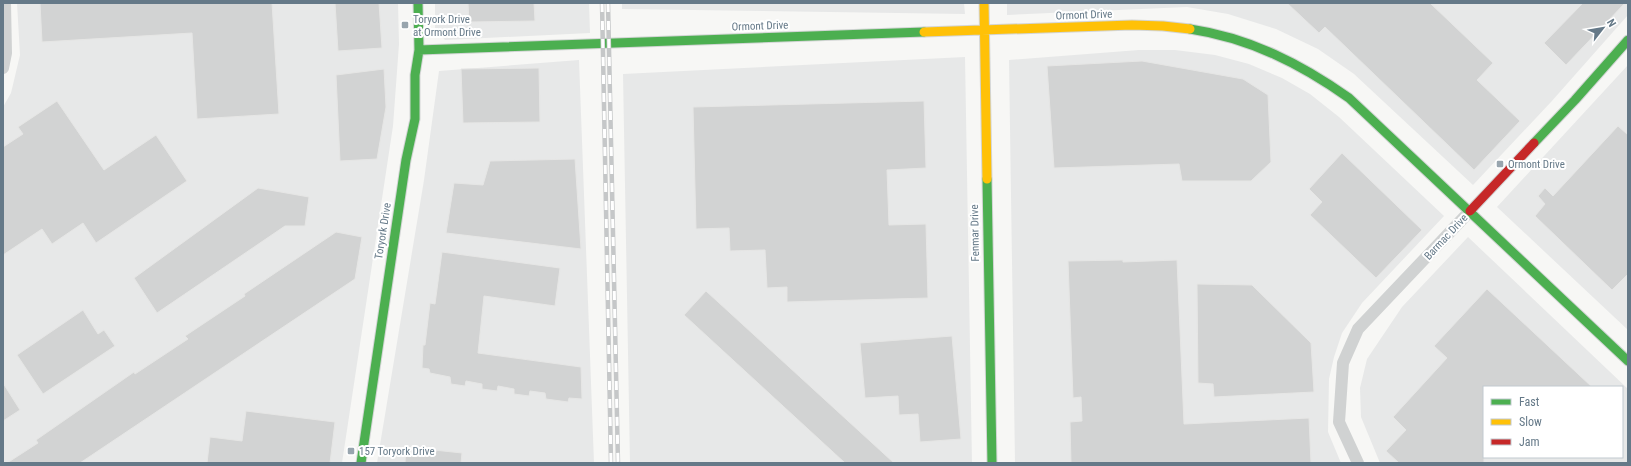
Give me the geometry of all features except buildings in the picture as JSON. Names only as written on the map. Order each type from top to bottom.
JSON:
[{"type":"street","points":[[3,68],[6,53],[4,3]]},
{"type":"street","name":"Toryork Drive","points":[[361,463],[406,160],[415,119],[415,75],[419,50],[418,3]]},
{"type":"street","name":"Fenmar Drive","points":[[984,3],[992,463]]},
{"type":"street","name":"Ormont Drive","points":[[419,50],[1150,25],[1212,32],[1239,39],[1282,55],[1305,68],[1349,98],[1628,361]]},
{"type":"street","name":"Barmac Drive","points":[[1358,463],[1339,422],[1343,363],[1358,329],[1574,100],[1628,40]]},
{"type":"shaded area","points":[[17,3],[398,3],[399,44],[393,126],[342,463],[3,463],[3,107],[11,93],[20,55]]},
{"type":"shaded area","points":[[435,3],[589,3],[590,33],[445,40],[435,28]]},
{"type":"shaded area","points":[[622,3],[964,3],[965,14],[622,9]]},
{"type":"shaded area","points":[[1007,3],[1628,3],[1628,15],[1551,102],[1473,185],[1354,74],[1318,49],[1276,29],[1228,14],[1187,7],[1007,15]]},
{"type":"shaded area","points":[[1139,50],[1175,50],[1215,55],[1249,64],[1282,78],[1310,94],[1339,117],[1444,216],[1362,303],[1342,333],[1329,379],[1328,432],[1341,463],[1015,463],[1009,60]]},
{"type":"shaded area","points":[[965,57],[972,463],[630,463],[623,74]]},
{"type":"shaded area","points":[[579,60],[594,463],[377,463],[424,180],[439,71]]},
{"type":"shaded area","points":[[1628,65],[1628,330],[1497,207]]},
{"type":"shaded area","points":[[1468,237],[1628,389],[1628,463],[1380,463],[1361,417],[1360,388],[1367,359],[1402,307]]},
{"type":"railway","points":[[602,3],[611,463]]},
{"type":"railway","points":[[608,3],[618,463]]},
{"type":"traffic: fast","points":[[361,463],[406,160],[415,119],[415,75],[419,50],[418,3]]},
{"type":"traffic: fast","points":[[1190,29],[1233,39],[1274,54],[1312,74],[1349,98],[1628,361]]},
{"type":"traffic: fast","points":[[419,50],[924,32]]},
{"type":"traffic: fast","points":[[1534,143],[1575,100],[1628,40]]},
{"type":"traffic: fast","points":[[987,179],[992,463]]},
{"type":"traffic: slow","points":[[984,3],[987,179]]},
{"type":"traffic: slow","points":[[924,32],[1132,25],[1190,29]]},
{"type":"traffic: jam","points":[[1470,211],[1534,143]]},
{"type":"place","name":"Toryork Drive at Ormont Drive","points":[[405,25]]},
{"type":"place","name":"Ormont Drive","points":[[1500,164]]},
{"type":"place","name":"157 Toryork Drive","points":[[351,451]]}]
